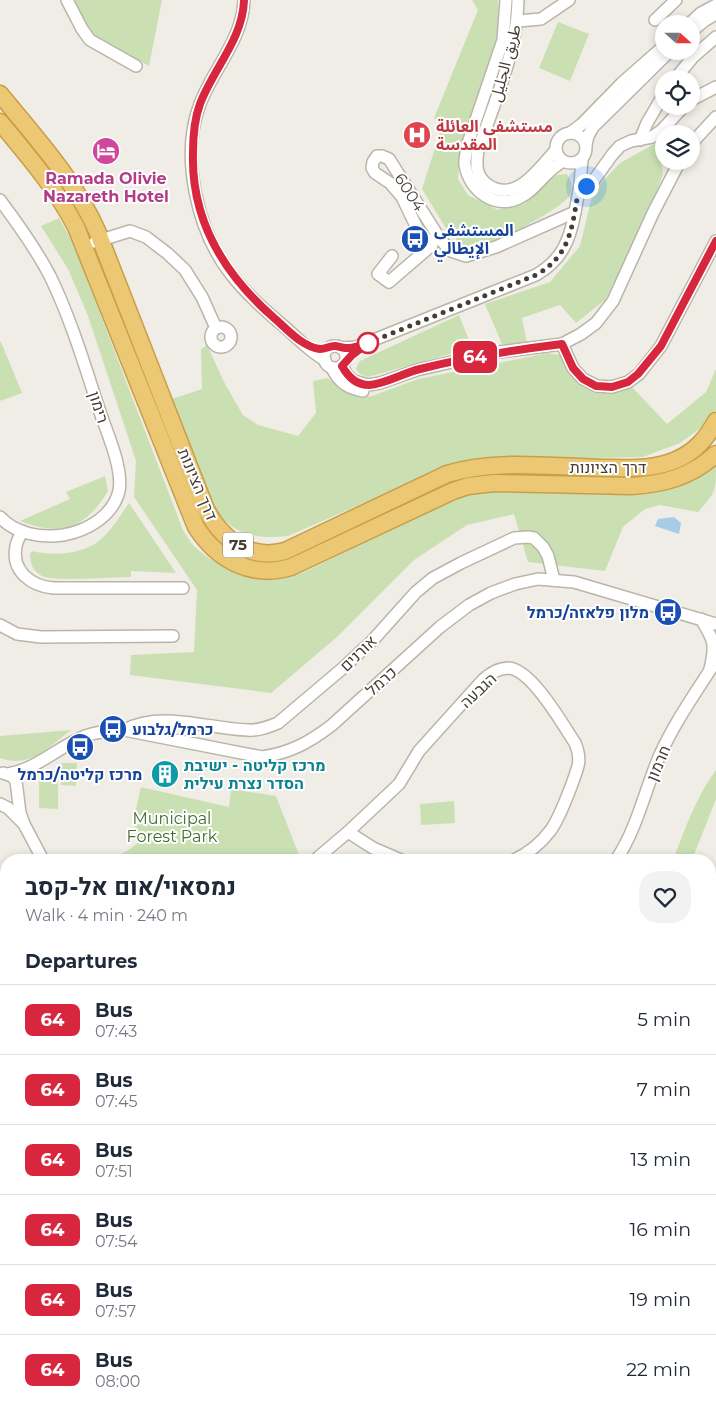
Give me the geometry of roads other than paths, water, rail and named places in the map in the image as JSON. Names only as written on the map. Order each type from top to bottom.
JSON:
[{"type":"highway","name":"דרך הציונות","points":[[0,94],[72,184],[92,219],[211,519],[217,528],[233,542],[257,553],[276,554],[285,551],[447,474],[464,469],[494,466],[630,468],[663,465],[688,454],[698,447],[704,441],[716,421]]},
{"type":"highway","name":"דרך הציונות","points":[[0,122],[57,193],[76,227],[196,527],[203,539],[223,557],[252,570],[264,572],[279,571],[453,491],[468,486],[494,483],[631,486],[668,482],[697,469],[716,454]]},
{"type":"street","points":[[67,0],[90,40],[136,66]]},
{"type":"street","points":[[244,0],[244,9],[233,41],[200,104],[193,130],[192,170],[201,218],[214,246],[230,273],[264,309],[313,353],[336,364]]},
{"type":"street","name":"طريق الجليل","points":[[506,0],[503,40],[468,146],[465,164],[470,180],[479,193],[491,199],[503,201],[517,200],[529,193],[549,172],[563,161]]},
{"type":"street","name":"طريق الجليل","points":[[518,0],[518,21],[514,43],[478,150],[476,164],[478,174],[486,183],[496,189],[504,191],[515,188],[526,182],[556,150]]},
{"type":"street","points":[[518,21],[541,20],[569,0]]},
{"type":"street","points":[[660,15],[676,0]]},
{"type":"street","points":[[699,15],[716,5]]},
{"type":"street","points":[[700,25],[716,14]]},
{"type":"street","points":[[682,70],[693,57],[716,37]]},
{"type":"street","points":[[582,159],[573,164],[563,161],[556,150],[558,140],[582,124],[622,83],[655,54]]},
{"type":"street","points":[[302,342],[318,349],[328,349],[334,346],[342,348],[356,347],[547,269],[560,254],[571,234],[582,159],[585,155],[588,136],[593,128],[661,60]]},
{"type":"street","points":[[700,95],[716,87]]},
{"type":"street","points":[[640,140],[655,109]]},
{"type":"street","points":[[578,193],[594,180],[620,146],[631,141],[652,137],[662,130],[676,115]]},
{"type":"street","points":[[700,134],[716,117]]},
{"type":"street","points":[[570,133],[582,137],[586,144]]},
{"type":"street","name":"6004","points":[[436,242],[389,159],[377,156],[372,168],[375,173],[390,183],[402,197],[417,228],[436,242],[466,256],[496,247],[575,212]]},
{"type":"street","points":[[328,349],[324,355],[354,381],[368,385],[380,383],[417,370],[491,353],[562,344],[596,323],[613,301],[653,213],[675,170]]},
{"type":"street","name":"רימון","points":[[0,200],[37,253],[58,293],[71,324],[113,451],[119,476],[119,490],[114,504],[106,515],[76,532],[55,536],[39,536],[11,526],[0,517]]},
{"type":"street","points":[[84,246],[130,231],[146,237],[177,262],[195,284],[216,328]]},
{"type":"street","points":[[562,344],[573,368],[583,379],[596,386],[612,387],[628,382],[643,369],[661,346],[716,241]]},
{"type":"street","points":[[392,256],[378,274],[388,282],[436,242]]},
{"type":"street","points":[[336,364],[368,343]]},
{"type":"street","points":[[336,364],[346,353],[342,348]]},
{"type":"street","points":[[22,531],[16,546],[17,565],[22,574],[36,584],[53,588],[183,588]]},
{"type":"street","name":"אורנים","points":[[124,730],[134,725],[175,722],[248,731],[278,723],[362,650],[416,592],[433,578],[490,548],[514,538],[528,537],[534,538],[539,542],[548,556],[554,580]]},
{"type":"street","name":"כרמל","points":[[2,773],[26,769],[86,736],[124,730],[262,756],[277,755],[294,750],[314,739],[332,725],[440,627],[469,606],[491,593],[515,584],[538,579],[574,582],[716,624]]},
{"type":"street","points":[[701,619],[711,635],[714,665]]},
{"type":"street","points":[[0,625],[17,634],[42,637],[173,636]]},
{"type":"street","name":"חרמון","points":[[619,854],[629,834],[659,756],[685,709],[714,665]]},
{"type":"street","name":"הגבעה","points":[[322,854],[399,784],[419,751],[482,681],[489,674],[508,668],[516,670],[534,684],[575,743],[578,752],[578,765],[557,820],[533,848],[524,854]]},
{"type":"street","name":"כרמל","points":[[0,804],[12,801],[18,789],[41,761]]},
{"type":"street","points":[[2,773],[16,781],[20,812],[24,824],[40,854]]},
{"type":"street","points":[[0,804],[8,808],[24,824]]},
{"type":"street","points":[[348,832],[386,854]]},
{"type":"water","points":[[674,517],[681,523],[679,534],[655,526],[658,519]]},
{"type":"place","name":"مستشفى العائلة المقدسة","points":[[417,135]]},
{"type":"place","name":"Ramada Olivie Nazareth Hotel","points":[[106,151]]},
{"type":"place","name":"المستشفى الإيطالي","points":[[415,239]]},
{"type":"place","name":"מלון פלאזה/כרמל","points":[[668,612]]},
{"type":"place","name":"כרמל/גלבוע","points":[[113,729]]},
{"type":"place","name":"מרכז קליטה/כרמל","points":[[80,747]]},
{"type":"place","name":"מרכז קליטה - ישיבת הסדר נצרת עילית","points":[[165,774]]},
{"type":"park label","name":"Municipal Forest Park","points":[[172,827]]}]
